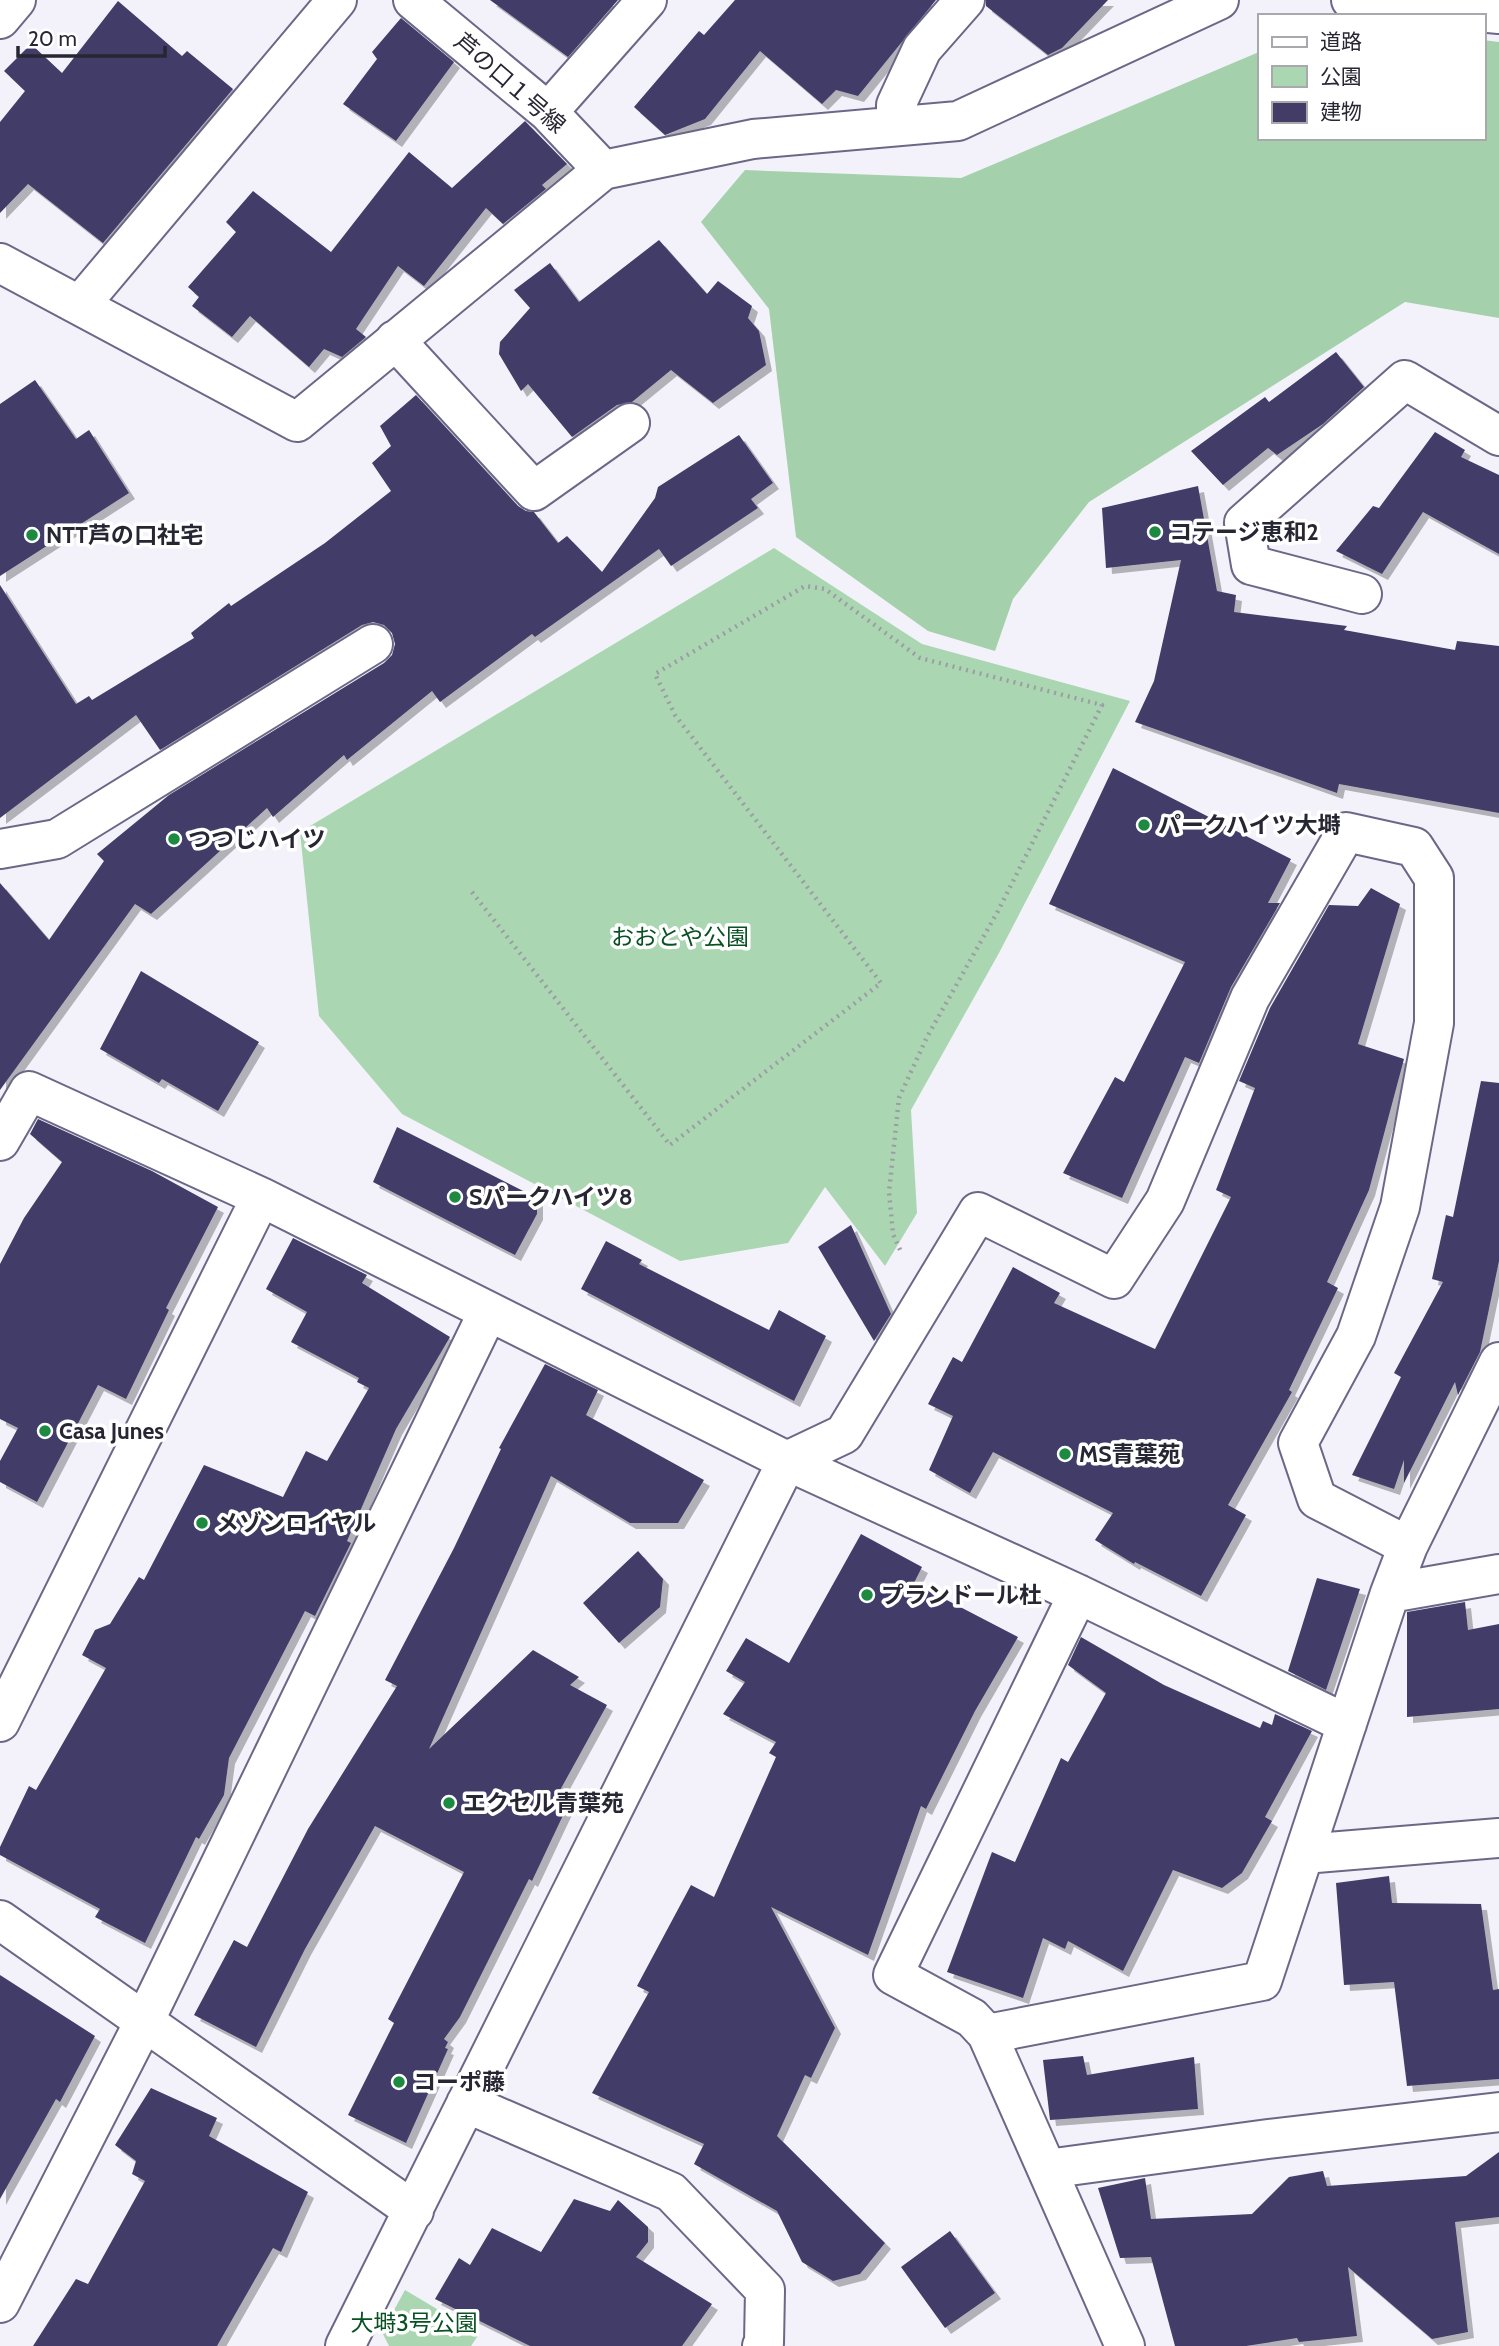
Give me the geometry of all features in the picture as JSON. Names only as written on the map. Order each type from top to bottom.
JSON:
[{"type":"street","points":[[0,19],[16,0]]},
{"type":"street","points":[[80,305],[337,0]]},
{"type":"street","name":"芦の口１号線","points":[[412,0],[548,111],[603,170]]},
{"type":"street","points":[[548,111],[647,0]]},
{"type":"street","points":[[896,126],[896,105],[922,49],[965,0]]},
{"type":"street","points":[[0,263],[297,422],[603,170],[752,139],[958,121],[1219,0]]},
{"type":"street","points":[[1351,0],[1483,8]]},
{"type":"street","points":[[396,340],[534,491],[631,423]]},
{"type":"street","points":[[1362,594],[1251,565],[1244,523],[1405,380],[1499,436]]},
{"type":"street","points":[[0,849],[57,838],[373,644]]},
{"type":"street","points":[[345,2346],[787,1461],[844,1434],[978,1212],[1114,1279],[1165,1201],[1250,998],[1346,832],[1413,847],[1434,878],[1434,1023],[1400,1207],[1356,1336],[1298,1443],[1317,1499],[1408,1546]]},
{"type":"street","points":[[0,1140],[29,1091],[261,1197],[787,1461],[1078,1594],[1347,1724]]},
{"type":"street","points":[[0,1722],[261,1197]]},
{"type":"street","points":[[0,2303],[144,2022],[488,1312]]},
{"type":"street","points":[[987,2034],[1262,1981],[1390,1592],[1408,1546],[1499,1363]]},
{"type":"street","points":[[1390,1592],[1499,1574]]},
{"type":"street","points":[[1078,1594],[892,1975],[972,2018],[987,2034],[1125,2346]]},
{"type":"street","points":[[1304,1854],[1499,1838]]},
{"type":"street","points":[[0,1920],[414,2211]]},
{"type":"street","points":[[466,2102],[671,2193],[765,2290],[762,2346]]},
{"type":"street","points":[[1046,2169],[1499,2112]]},
{"type":"path","points":[[472,892],[670,1145],[881,983],[675,715],[655,674],[805,586],[825,589],[919,658],[1101,705],[998,911],[927,1038],[899,1098],[889,1192],[893,1234],[910,1272],[932,1289]]},
{"type":"green space","points":[[1485,40],[1499,42],[1499,318],[1405,302],[1089,502],[1013,599],[995,651],[928,631],[796,537],[769,309],[701,222],[745,170],[961,178],[1258,52],[1258,140],[1485,140]]},
{"type":"green space","name":"おおとや公園","points":[[774,548],[922,644],[1130,701],[999,953],[911,1110],[917,1213],[885,1266],[825,1187],[788,1243],[680,1261],[402,1114],[319,1016],[300,832]]},
{"type":"green space","name":"大塒3号公園","points":[[405,2290],[479,2334],[471,2346],[389,2346],[382,2332]]},
{"type":"building","points":[[490,0],[618,0],[568,57]]},
{"type":"building","points":[[735,0],[936,0],[858,96],[836,90],[822,104],[760,51],[705,119],[665,135],[634,107],[699,31],[704,35]]},
{"type":"building","points":[[986,0],[1108,0],[1062,48],[1048,55],[986,6]]},
{"type":"building","points":[[118,1],[182,56],[187,51],[233,89],[103,243],[28,184],[0,213],[0,122],[25,91],[4,71],[31,44],[62,73]]},
{"type":"building","points":[[401,18],[454,62],[396,141],[343,104],[377,59],[372,52]]},
{"type":"building","points":[[525,121],[567,164],[542,185],[546,189],[503,224],[486,208],[424,286],[398,266],[356,329],[366,337],[342,357],[324,349],[309,367],[250,316],[232,337],[192,306],[199,297],[188,287],[236,232],[226,222],[253,191],[331,252],[409,152],[452,188]]},
{"type":"building","points":[[659,240],[707,294],[718,281],[752,306],[748,318],[759,331],[766,365],[713,403],[671,370],[632,402],[617,405],[572,437],[528,384],[521,391],[499,354],[500,342],[530,308],[514,290],[550,263],[579,302]]},
{"type":"building","points":[[1336,352],[1364,387],[1323,424],[1277,455],[1268,448],[1223,485],[1191,451],[1265,397],[1269,402]]},
{"type":"building","name":"NTT芦の口社宅","points":[[35,380],[76,439],[89,430],[129,493],[0,576],[0,404]]},
{"type":"building","points":[[416,395],[518,506],[534,512],[558,543],[567,536],[602,572],[655,498],[658,487],[739,435],[773,483],[751,499],[758,508],[671,566],[659,549],[535,637],[532,634],[440,702],[432,691],[347,760],[344,755],[273,817],[267,808],[151,914],[135,904],[0,1090],[0,883],[49,940],[104,861],[97,854],[169,795],[384,663],[392,655],[395,644],[392,633],[384,625],[373,622],[362,625],[160,750],[136,715],[0,818],[0,585],[76,704],[89,696],[92,700],[194,638],[191,633],[229,603],[231,606],[325,543],[391,491],[372,463],[391,446],[380,426]]},
{"type":"building","points":[[1435,432],[1465,450],[1461,457],[1499,475],[1499,554],[1423,512],[1382,574],[1336,551],[1373,506],[1379,508]]},
{"type":"building","points":[[1198,486],[1217,591],[1236,595],[1234,612],[1347,626],[1344,630],[1455,650],[1457,641],[1499,646],[1499,813],[1339,784],[1337,793],[1135,722],[1154,681],[1181,560],[1106,568],[1102,508]]},
{"type":"building","points":[[1113,768],[1291,859],[1268,903],[1280,903],[1231,987],[1199,1063],[1185,1057],[1122,1198],[1063,1173],[1115,1077],[1124,1082],[1185,962],[1049,904]]},
{"type":"building","points":[[1371,888],[1400,904],[1358,1044],[1404,1059],[1369,1190],[1327,1282],[1338,1288],[1289,1390],[1292,1392],[1228,1505],[1246,1515],[1201,1596],[1135,1562],[1134,1564],[1095,1540],[1113,1513],[993,1452],[970,1493],[929,1470],[953,1416],[928,1404],[953,1357],[962,1362],[1013,1267],[1060,1293],[1054,1303],[1155,1349],[1231,1197],[1216,1190],[1255,1088],[1239,1081],[1270,1008],[1329,905],[1358,906]]},
{"type":"building","points":[[141,971],[259,1042],[218,1111],[162,1079],[159,1083],[100,1049]]},
{"type":"building","points":[[1481,1081],[1499,1083],[1499,1261],[1480,1352],[1458,1395],[1455,1382],[1404,1483],[1404,1460],[1394,1489],[1352,1475],[1401,1377],[1394,1373],[1443,1282],[1432,1279],[1446,1215],[1453,1217]]},
{"type":"building","points":[[38,1119],[152,1171],[218,1207],[166,1308],[169,1310],[126,1399],[98,1385],[37,1502],[0,1482],[0,1461],[18,1428],[0,1419],[0,1264],[24,1218],[62,1162],[30,1134]]},
{"type":"building","name":"Sパークハイツ8","points":[[397,1127],[537,1198],[537,1214],[515,1255],[373,1182]]},
{"type":"building","points":[[851,1225],[891,1314],[874,1341],[818,1247]]},
{"type":"building","points":[[293,1238],[367,1275],[362,1283],[450,1337],[396,1429],[347,1541],[351,1543],[315,1616],[305,1611],[229,1758],[224,1795],[199,1839],[196,1837],[145,1943],[95,1917],[100,1909],[0,1855],[0,1847],[29,1786],[36,1790],[106,1668],[82,1655],[95,1630],[110,1624],[139,1577],[144,1580],[204,1465],[283,1497],[306,1451],[327,1461],[369,1388],[357,1382],[359,1378],[291,1342],[307,1312],[266,1289]]},
{"type":"building","points":[[606,1241],[642,1260],[639,1264],[769,1330],[779,1310],[826,1336],[794,1401],[581,1289]]},
{"type":"building","points":[[545,1364],[598,1390],[586,1415],[704,1480],[678,1523],[630,1523],[551,1476],[429,1749],[533,1650],[579,1677],[570,1685],[607,1705],[553,1803],[566,1809],[532,1881],[529,1879],[460,2017],[444,2039],[448,2042],[445,2048],[448,2049],[406,2143],[348,2115],[394,2023],[388,2019],[464,1872],[375,1826],[305,1949],[256,2047],[194,2015],[234,1940],[247,1947],[308,1829],[397,1686],[385,1680],[454,1548],[501,1449],[499,1448]]},
{"type":"building","points":[[861,1534],[922,1567],[914,1583],[1018,1637],[975,1711],[926,1809],[921,1806],[868,1955],[771,1907],[835,2028],[811,2078],[805,2075],[777,2136],[885,2243],[860,2274],[833,2281],[802,2262],[777,2211],[694,2164],[704,2144],[592,2093],[649,1992],[637,1986],[691,1885],[714,1897],[776,1757],[769,1753],[776,1742],[723,1714],[745,1682],[726,1671],[746,1638],[789,1663]]},
{"type":"building","points":[[638,1551],[663,1579],[660,1607],[619,1643],[583,1603]]},
{"type":"building","points":[[1317,1578],[1360,1589],[1326,1690],[1288,1671]]},
{"type":"building","points":[[1465,1602],[1468,1630],[1499,1624],[1499,1709],[1407,1717],[1407,1612]]},
{"type":"building","points":[[1081,1637],[1164,1685],[1260,1728],[1263,1721],[1272,1725],[1275,1714],[1312,1731],[1265,1817],[1272,1821],[1242,1873],[1222,1888],[1173,1870],[1123,1971],[1068,1941],[1065,1949],[1043,1938],[1023,1998],[947,1972],[992,1852],[1015,1862],[1061,1758],[1068,1762],[1106,1693],[1068,1665]]},
{"type":"building","points":[[1389,1876],[1392,1903],[1481,1904],[1493,1990],[1499,1989],[1499,2079],[1407,2086],[1394,1982],[1344,1985],[1336,1883]]},
{"type":"building","points":[[0,1975],[95,2036],[60,2102],[56,2099],[0,2199]]},
{"type":"building","points":[[1083,2056],[1087,2075],[1194,2057],[1198,2109],[1050,2120],[1043,2060]]},
{"type":"building","points":[[151,2088],[217,2118],[209,2136],[308,2192],[281,2252],[273,2248],[217,2346],[33,2346],[76,2279],[88,2284],[145,2181],[132,2174],[136,2161],[115,2145]]},
{"type":"building","points":[[1499,2152],[1499,2217],[1455,2222],[1468,2332],[1432,2339],[1348,2267],[1357,2336],[1299,2342],[1297,2338],[1246,2346],[1175,2346],[1151,2257],[1120,2258],[1098,2188],[1145,2178],[1151,2219],[1252,2214],[1289,2177],[1323,2171],[1327,2186],[1466,2176]]},
{"type":"building","points":[[574,2199],[610,2211],[618,2200],[648,2227],[648,2242],[636,2257],[712,2304],[682,2346],[530,2346],[435,2299],[459,2258],[470,2265],[492,2228],[541,2252]]},
{"type":"building","points":[[950,2231],[995,2293],[945,2328],[901,2267]]},
{"type":"place","name":"コテージ恵和2","points":[[1155,532]]},
{"type":"place","name":"NTT芦の口社宅","points":[[32,535]]},
{"type":"place","name":"パークハイツ大塒","points":[[1144,825]]},
{"type":"place","name":"つつじハイツ","points":[[174,839]]},
{"type":"place","name":"Sパークハイツ8","points":[[455,1197]]},
{"type":"place","name":"Casa Junes","points":[[45,1431]]},
{"type":"place","name":"MS青葉苑","points":[[1065,1454]]},
{"type":"place","name":"メゾンロイヤル","points":[[202,1523]]},
{"type":"place","name":"プランドール杜","points":[[867,1595]]},
{"type":"place","name":"エクセル青葉苑","points":[[449,1803]]},
{"type":"place","name":"コーポ藤","points":[[399,2082]]}]
